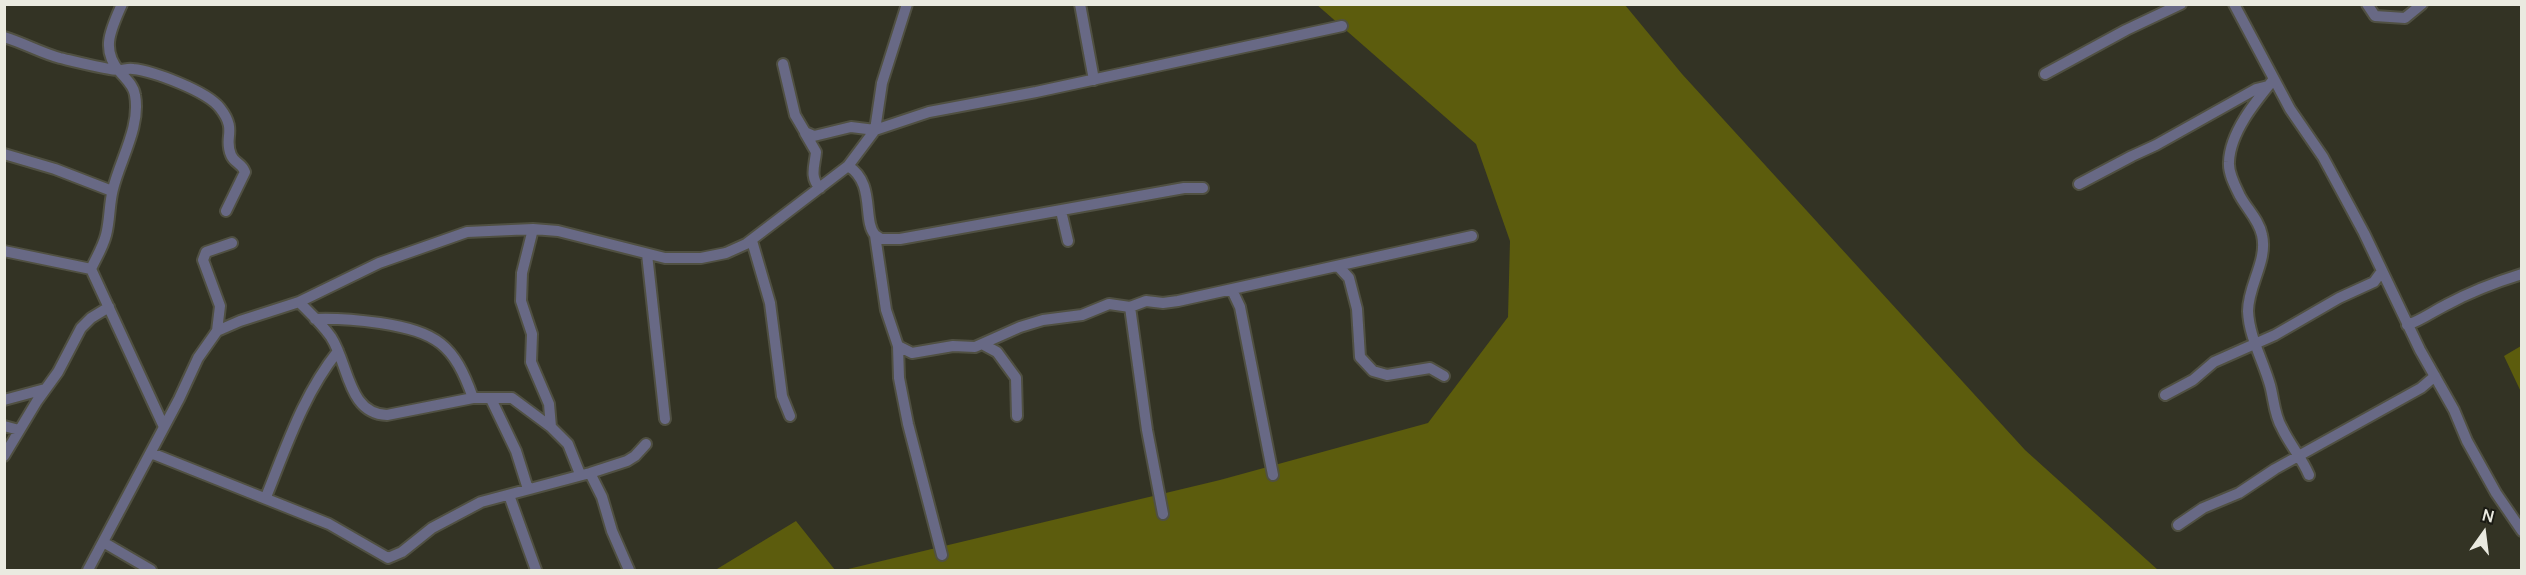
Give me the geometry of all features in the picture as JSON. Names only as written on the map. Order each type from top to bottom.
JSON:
[{"type":"street","points":[[122,4],[109,33],[109,54],[135,93],[136,104],[132,127],[112,191],[105,238],[91,269],[164,427]]},
{"type":"street","points":[[88,570],[151,453],[198,358],[217,332],[233,324],[299,302],[379,263],[467,232],[487,229],[533,229],[588,238],[665,258],[701,258],[726,253],[752,240],[848,166],[875,130],[882,83],[907,4]]},
{"type":"street","points":[[1080,4],[1094,80]]},
{"type":"street","points":[[2044,74],[2126,30],[2181,4]]},
{"type":"street","points":[[2234,4],[2271,82],[2323,157],[2407,325],[2454,410],[2467,441],[2522,531]]},
{"type":"street","points":[[2367,4],[2375,16],[2385,18],[2405,18],[2422,4]]},
{"type":"street","points":[[804,132],[814,136],[851,127],[875,130],[929,112],[1094,80],[1342,26]]},
{"type":"street","points":[[4,37],[41,53],[118,70],[135,69],[187,85],[219,106],[231,129],[232,159],[243,166],[245,172],[226,212]]},
{"type":"street","points":[[92,64],[109,54]]},
{"type":"street","points":[[783,64],[795,115],[816,152],[813,167],[816,184],[820,188]]},
{"type":"street","points":[[2079,184],[2271,82]]},
{"type":"street","points":[[2271,82],[2240,126],[2231,146],[2228,164],[2241,198],[2256,219],[2262,236],[2263,248],[2250,291],[2248,309],[2255,344],[2270,385],[2277,418],[2301,456],[2309,475]]},
{"type":"street","points":[[4,154],[55,169],[112,191]]},
{"type":"street","points":[[848,166],[858,175],[868,201],[886,310],[898,346],[899,378],[908,424],[942,555]]},
{"type":"street","points":[[875,235],[892,240],[1184,188],[1203,188]]},
{"type":"street","points":[[1061,211],[1068,241]]},
{"type":"street","points":[[533,229],[522,273],[521,301],[532,334],[531,362],[549,404],[551,427]]},
{"type":"street","points":[[898,346],[912,353],[953,346],[965,348],[984,345],[1005,332],[1043,320],[1082,315],[1109,304],[1130,307],[1141,302],[1171,302],[1472,236]]},
{"type":"street","points":[[752,240],[770,303],[782,396],[790,416]]},
{"type":"street","points":[[217,332],[220,306],[203,260],[206,252],[232,243]]},
{"type":"street","points":[[4,251],[91,269]]},
{"type":"street","points":[[647,254],[665,420]]},
{"type":"street","points":[[1338,266],[1349,278],[1357,309],[1360,357],[1373,371],[1387,375],[1430,368],[1444,376]]},
{"type":"street","points":[[2165,395],[2193,380],[2214,362],[2275,335],[2374,282],[2382,271]]},
{"type":"street","points":[[2407,325],[2497,282],[2522,274]]},
{"type":"street","points":[[2374,282],[2389,286]]},
{"type":"street","points":[[1232,290],[1240,307],[1272,475]]},
{"type":"street","points":[[299,302],[331,338],[354,394],[359,403],[372,413],[387,415],[404,413],[473,398],[518,400],[568,444],[585,474],[602,497],[612,531],[629,570]]},
{"type":"street","points":[[4,456],[58,372],[81,328],[91,318],[109,307]]},
{"type":"street","points":[[1130,307],[1147,430],[1163,514]]},
{"type":"street","points":[[315,319],[349,319],[420,331],[444,345],[453,355],[464,372],[473,398]]},
{"type":"street","points":[[984,345],[997,352],[1016,378],[1017,416]]},
{"type":"street","points":[[266,497],[303,405],[319,374],[338,351]]},
{"type":"street","points":[[2178,525],[2204,508],[2239,494],[2263,476],[2421,388],[2434,376]]},
{"type":"street","points":[[4,400],[45,389]]},
{"type":"street","points":[[492,399],[516,451],[528,489]]},
{"type":"street","points":[[4,426],[19,430]]},
{"type":"street","points":[[151,453],[329,524],[388,558],[410,546],[420,535],[481,502],[627,461],[646,444]]},
{"type":"street","points":[[509,495],[536,570]]},
{"type":"street","points":[[103,542],[151,570]]},
{"type":"shaded area","points":[[1316,4],[1625,5],[1682,74],[2025,450],[2158,570],[844,570],[1220,480],[1428,423],[1508,317],[1510,241],[1476,144]]},
{"type":"shaded area","points":[[2521,346],[2521,392],[2504,356]]},
{"type":"shaded area","points":[[796,521],[835,570],[714,570],[717,569]]}]
